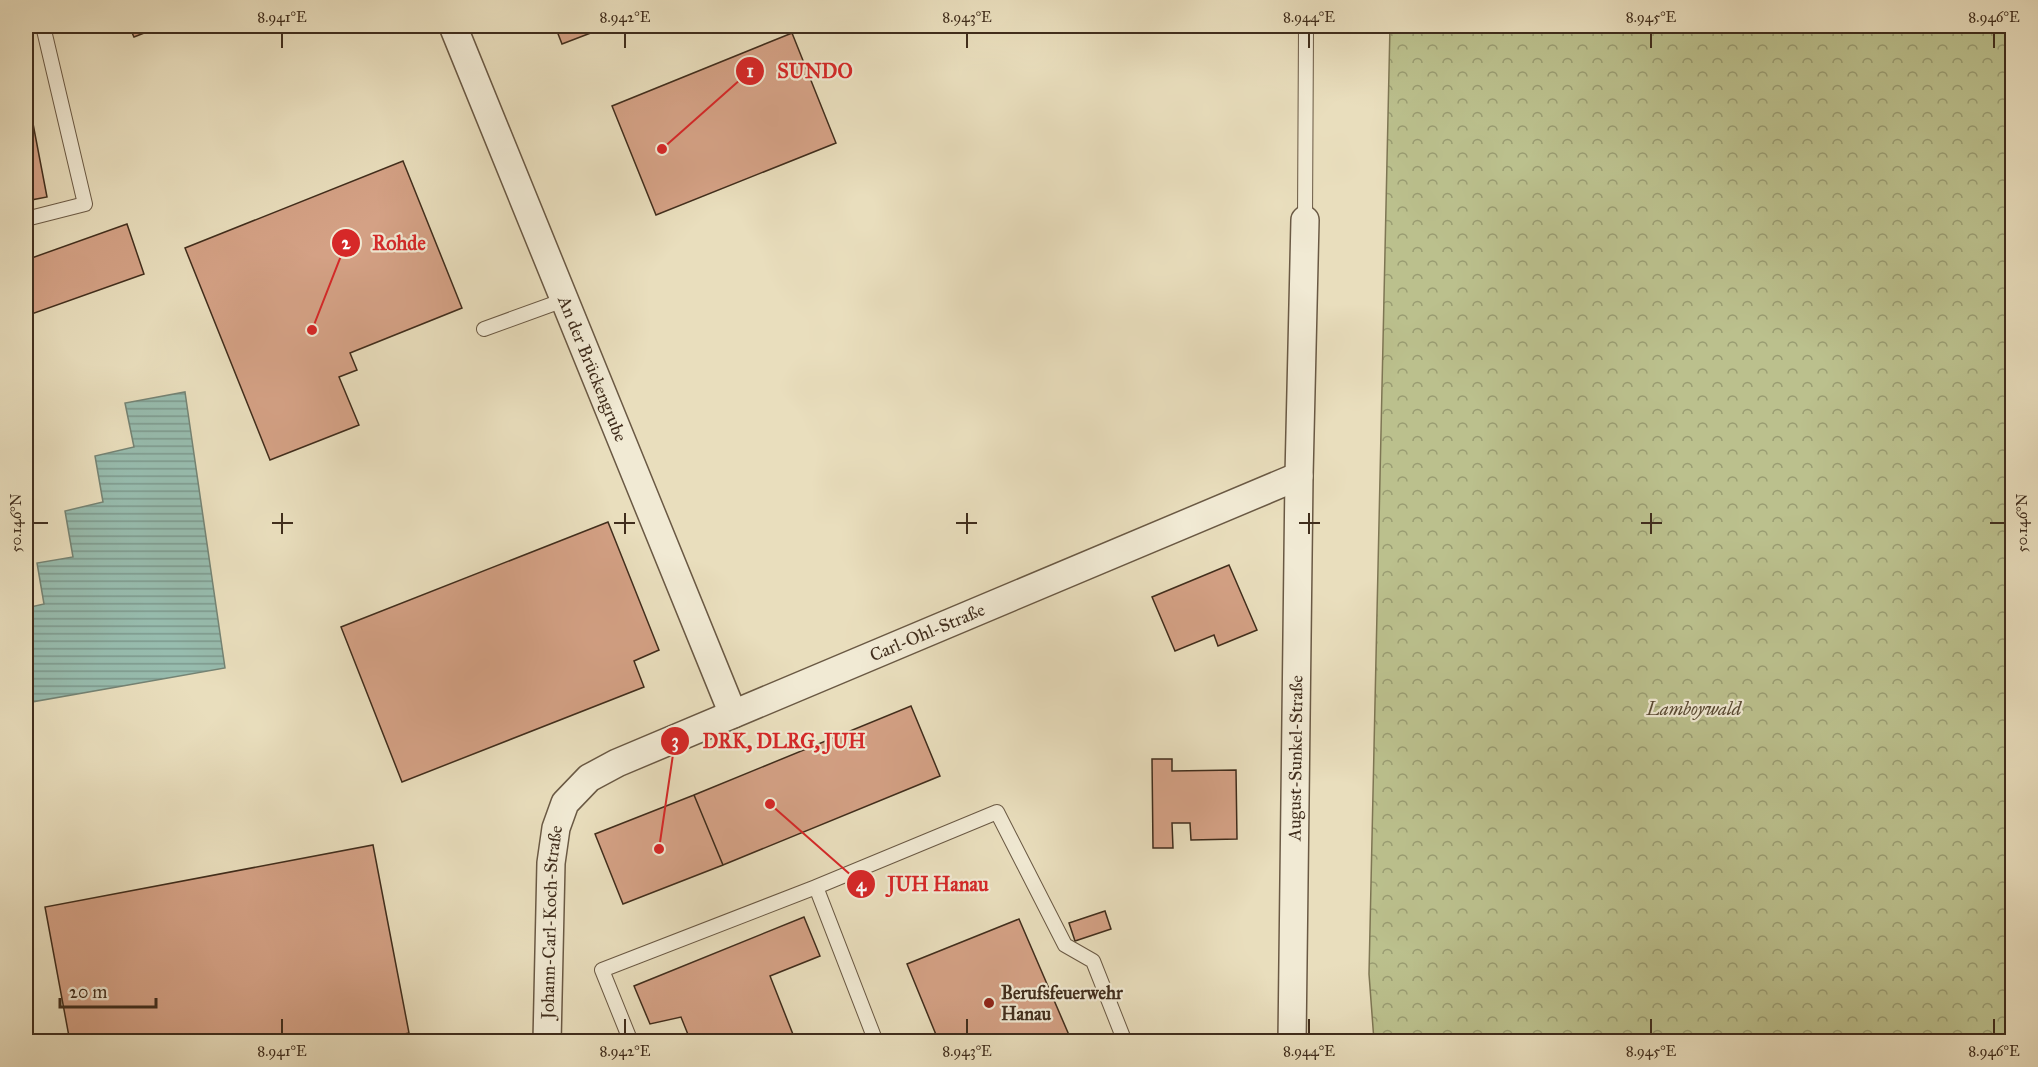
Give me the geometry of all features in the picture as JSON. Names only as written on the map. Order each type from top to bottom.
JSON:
[{"type":"street","name":"An der Brückengrube","points":[[453,26],[734,714]]},
{"type":"street","name":"August-Sunkel-Straße","points":[[1292,1041],[1299,476],[1305,220]]},
{"type":"street","name":"Carl-Ohl-Straße","points":[[565,803],[589,778],[617,763],[1299,476]]},
{"type":"street","name":"Johann-Carl-Koch-Straße","points":[[547,1041],[551,863],[556,828],[565,803]]},
{"type":"lane","points":[[26,219],[85,204],[43,26]]},
{"type":"lane","points":[[1305,220],[1306,26]]},
{"type":"lane","points":[[484,329],[564,300]]},
{"type":"lane","points":[[631,1041],[602,970],[816,887],[997,812],[1065,945],[1093,961],[1125,1041]]},
{"type":"lane","points":[[816,887],[876,1041]]},
{"type":"green space","name":"Lamboywald","points":[[1390,26],[2012,26],[2012,1041],[1374,1041],[1369,974]]},
{"type":"shaded area","points":[[185,392],[225,668],[26,703],[26,608],[44,604],[37,563],[73,557],[65,511],[103,502],[95,456],[134,447],[125,403]]},
{"type":"building","points":[[129,26],[162,26],[134,37]]},
{"type":"building","points":[[555,26],[609,26],[562,44]]},
{"type":"building","points":[[792,33],[836,143],[656,215],[612,106]]},
{"type":"building","points":[[26,87],[47,197],[26,201]]},
{"type":"building","points":[[403,161],[462,308],[350,353],[357,370],[339,377],[359,425],[270,460],[185,248]]},
{"type":"building","points":[[127,224],[144,274],[26,316],[26,260]]},
{"type":"building","points":[[608,522],[659,650],[634,661],[644,687],[402,782],[341,627]]},
{"type":"building","points":[[1229,565],[1257,630],[1218,646],[1214,635],[1175,651],[1152,597]]},
{"type":"building","points":[[911,706],[940,776],[723,865],[694,795]]},
{"type":"building","points":[[1152,759],[1172,759],[1172,771],[1236,770],[1237,839],[1191,840],[1190,823],[1172,823],[1173,848],[1153,848]]},
{"type":"building","points":[[694,795],[723,865],[623,904],[595,834]]},
{"type":"building","points":[[373,845],[409,1033],[367,1042],[70,1042],[45,907]]},
{"type":"building","points":[[1105,911],[1111,929],[1075,941],[1069,923]]},
{"type":"building","points":[[804,917],[820,956],[770,976],[796,1042],[691,1042],[681,1017],[650,1024],[634,986]]},
{"type":"building","name":"Berufsfeuerwehr Hanau","points":[[1019,919],[1072,1042],[939,1042],[907,964]]},
{"type":"place","name":"SUNDO","points":[[662,149]]},
{"type":"place","name":"Rohde","points":[[312,330]]},
{"type":"place","name":"JUH Hanau","points":[[770,804]]},
{"type":"place","name":"DRK, DLRG, JUH","points":[[659,849]]},
{"type":"place","name":"Berufsfeuerwehr Hanau","points":[[989,1003]]}]
